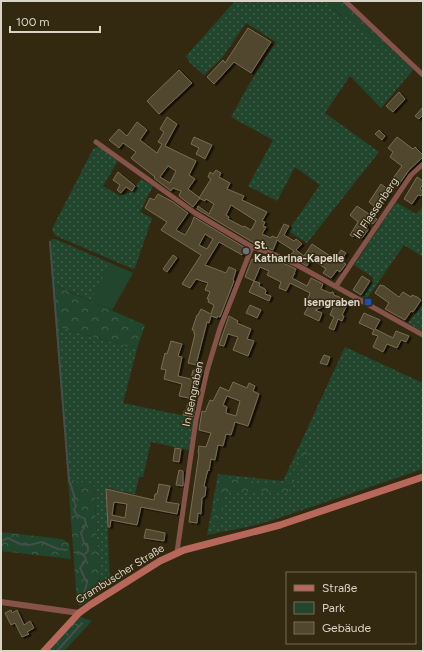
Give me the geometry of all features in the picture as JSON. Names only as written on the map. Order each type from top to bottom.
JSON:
[{"type":"main road","name":"Grambuscher Straße","points":[[44,651],[79,613],[127,581],[177,552],[210,542],[280,525],[423,477]]},
{"type":"street","points":[[345,1],[423,75]]},
{"type":"street","points":[[96,142],[195,213],[252,247],[273,254],[336,286],[423,335]]},
{"type":"street","name":"In Flassenberg","points":[[336,286],[411,175],[423,164]]},
{"type":"street","name":"In Isengraben","points":[[177,552],[196,420],[207,370],[220,328],[252,247]]},
{"type":"street","points":[[1,602],[79,613]]},
{"type":"green space","points":[[235,1],[323,1],[343,17],[346,13],[409,70],[412,68],[413,70],[381,108],[350,76],[325,113],[379,152],[307,243],[288,231],[320,185],[295,167],[277,201],[248,186],[273,140],[231,117],[248,86],[276,42],[246,23],[222,58],[204,75],[190,63],[186,56]]},
{"type":"green space","points":[[323,1],[341,1],[412,68],[409,70],[346,13],[344,17]]},
{"type":"green space","points":[[99,147],[118,161],[103,186],[120,196],[131,192],[141,179],[153,186],[140,212],[152,218],[135,268],[133,269],[56,236],[52,229],[93,149]]},
{"type":"green space","points":[[396,202],[416,214],[423,206],[423,257],[404,245],[366,300],[361,297],[374,278],[354,265]]},
{"type":"green space","points":[[52,239],[133,273],[112,310],[55,285],[58,327],[137,349],[123,403],[195,418],[189,450],[151,442],[143,477],[139,477],[135,494],[106,488],[110,584],[100,592],[94,486],[68,479],[49,242]]},
{"type":"green space","points":[[110,263],[133,273],[112,310],[90,301]]},
{"type":"green space","points":[[54,285],[145,325],[137,349],[58,327]]},
{"type":"green space","points":[[423,304],[423,332],[408,323]]},
{"type":"green space","points":[[345,347],[423,383],[423,469],[273,520],[207,535],[218,474],[283,481]]},
{"type":"green space","points":[[304,449],[308,453],[288,493],[248,491],[248,493],[225,492],[220,524],[213,526],[219,480],[222,477],[284,485],[291,473],[295,470],[296,464]]},
{"type":"green space","points":[[68,479],[94,485],[100,592],[80,606],[77,603]]},
{"type":"green space","points":[[1,532],[62,539],[69,543],[71,559],[1,551]]},
{"type":"green space","points":[[81,617],[92,621],[64,651],[48,651],[67,629]]},
{"type":"building","points":[[248,28],[271,42],[251,73],[234,62],[214,84],[207,77],[223,60],[225,63]]},
{"type":"building","points":[[179,70],[192,83],[159,114],[147,101]]},
{"type":"building","points":[[399,92],[405,99],[393,112],[386,106]]},
{"type":"building","points":[[423,107],[423,115],[419,119],[415,116]]},
{"type":"building","points":[[167,117],[177,124],[165,146],[196,161],[189,175],[195,179],[188,189],[200,198],[193,207],[179,196],[181,191],[173,188],[171,191],[131,158],[136,152],[123,143],[119,148],[109,140],[119,129],[127,136],[137,122],[147,130],[140,140],[157,153],[162,144],[158,142],[164,132],[160,129]],"holes":[[[168,166],[176,171],[170,183],[160,177]]]},
{"type":"building","points":[[379,130],[385,136],[382,140],[375,134]]},
{"type":"building","points":[[194,137],[212,145],[205,159],[196,154],[199,148],[191,144]]},
{"type":"building","points":[[397,137],[413,149],[415,147],[423,155],[423,157],[409,170],[398,186],[391,181],[402,166],[390,157],[393,152],[388,148]]},
{"type":"building","points":[[216,170],[221,173],[219,177],[230,183],[227,189],[244,196],[242,200],[267,212],[262,221],[265,222],[263,226],[266,227],[262,234],[271,238],[272,236],[277,238],[284,224],[289,226],[284,235],[294,241],[296,239],[302,244],[296,250],[304,256],[312,244],[335,259],[341,250],[346,253],[341,261],[346,264],[340,272],[337,270],[331,278],[323,273],[326,269],[311,258],[307,266],[290,256],[294,251],[277,240],[273,250],[254,243],[197,209],[198,206],[209,214],[214,204],[206,199],[205,201],[199,198],[211,179],[208,177],[210,172],[213,174]],"holes":[[[231,205],[256,221],[251,230],[228,219],[229,217],[226,215]]]},
{"type":"building","points":[[118,172],[135,186],[132,191],[126,187],[121,193],[117,190],[120,185],[113,180]]},
{"type":"building","points":[[417,177],[423,181],[420,189],[423,193],[421,196],[418,195],[412,204],[404,199]]},
{"type":"building","points":[[381,184],[389,190],[388,194],[373,216],[377,219],[373,224],[365,219],[368,230],[362,238],[355,235],[353,237],[350,235],[358,222],[350,215],[357,206],[369,214],[374,206],[369,202]]},
{"type":"building","points":[[158,194],[173,202],[188,213],[176,230],[185,235],[194,217],[247,249],[245,254],[243,253],[242,255],[219,242],[205,265],[226,273],[229,267],[236,270],[234,281],[220,317],[218,316],[217,318],[211,316],[209,323],[207,322],[196,365],[188,363],[195,334],[194,330],[192,330],[197,315],[201,309],[211,314],[214,305],[208,302],[209,299],[207,299],[210,292],[205,290],[208,283],[196,279],[190,288],[182,284],[201,255],[161,230],[167,222],[145,208],[150,198],[154,200]],"holes":[[[205,234],[213,239],[207,249],[199,245]]]},
{"type":"building","points":[[173,255],[177,258],[167,272],[163,269]]},
{"type":"building","points":[[262,255],[296,269],[292,278],[307,286],[311,278],[323,284],[321,289],[330,293],[333,292],[334,295],[349,301],[342,315],[344,316],[342,321],[338,319],[334,330],[329,328],[334,317],[330,315],[333,308],[327,305],[315,310],[322,313],[319,321],[304,314],[308,307],[305,306],[310,293],[290,283],[286,291],[279,288],[281,282],[267,275],[269,271],[260,267],[254,281],[245,277],[252,259],[259,262]]},
{"type":"building","points":[[362,276],[370,281],[361,295],[353,290]]},
{"type":"building","points":[[254,281],[260,283],[259,286],[266,291],[265,294],[271,296],[269,301],[249,292]]},
{"type":"building","points":[[380,285],[384,286],[399,297],[403,292],[411,297],[412,295],[421,300],[413,312],[411,311],[405,320],[385,309],[389,303],[375,293]]},
{"type":"building","points":[[250,305],[261,310],[257,318],[246,313]]},
{"type":"building","points":[[364,313],[380,320],[375,329],[393,338],[396,331],[409,336],[406,342],[401,340],[397,348],[387,344],[383,352],[373,347],[378,336],[372,334],[374,330],[359,323]]},
{"type":"building","points":[[229,316],[238,321],[237,323],[251,329],[247,339],[254,341],[248,356],[233,350],[238,337],[228,334],[224,346],[219,345]]},
{"type":"building","points":[[171,341],[182,344],[178,356],[182,357],[178,376],[191,379],[193,370],[202,372],[198,387],[196,386],[193,399],[179,396],[182,384],[164,379],[166,370],[161,369],[165,353],[167,354]]},
{"type":"building","points":[[324,355],[330,357],[327,365],[320,363]]},
{"type":"building","points":[[233,382],[247,388],[249,383],[255,386],[253,391],[259,394],[248,426],[235,422],[231,435],[226,434],[223,446],[218,445],[215,460],[211,459],[209,471],[208,470],[206,477],[204,486],[206,487],[205,496],[202,498],[201,514],[198,513],[197,523],[189,522],[199,446],[206,447],[211,433],[199,430],[202,411],[205,412],[210,400],[213,401],[220,387],[229,391]],"holes":[[[227,396],[240,401],[236,416],[226,413],[227,407],[223,405]]]},
{"type":"building","points":[[188,403],[195,405],[193,417],[183,415],[184,411],[186,411]]},
{"type":"building","points":[[175,448],[181,449],[179,462],[173,461]]},
{"type":"building","points":[[179,470],[183,471],[183,486],[176,485]]},
{"type":"building","points":[[159,484],[170,486],[166,502],[179,504],[177,514],[141,507],[137,525],[111,520],[110,527],[108,527],[106,489],[154,500],[155,494],[157,494]],"holes":[[[114,502],[127,504],[125,518],[112,515]]]},
{"type":"building","points":[[146,529],[165,533],[164,541],[144,538]]},
{"type":"building","points":[[11,610],[12,613],[17,610],[24,625],[30,621],[34,628],[27,632],[29,634],[22,637],[15,623],[11,625],[5,613]]},
{"type":"waterway","points":[[50,242],[69,481],[75,498],[74,501],[76,506],[74,509],[76,514],[85,519],[86,524],[81,533],[84,543],[88,547],[88,551],[84,555]]},
{"type":"waterway","points":[[1,541],[8,538],[20,544],[29,545],[42,542],[58,549],[67,550]]},
{"type":"waterway","points":[[78,552],[84,555],[86,560],[80,568],[87,583],[83,596]]},
{"type":"waterway","points":[[57,651],[82,623]]},
{"type":"place","name":"St. Katharina-Kapelle","points":[[246,251]]},
{"type":"place","name":"Isengraben","points":[[368,302]]}]
